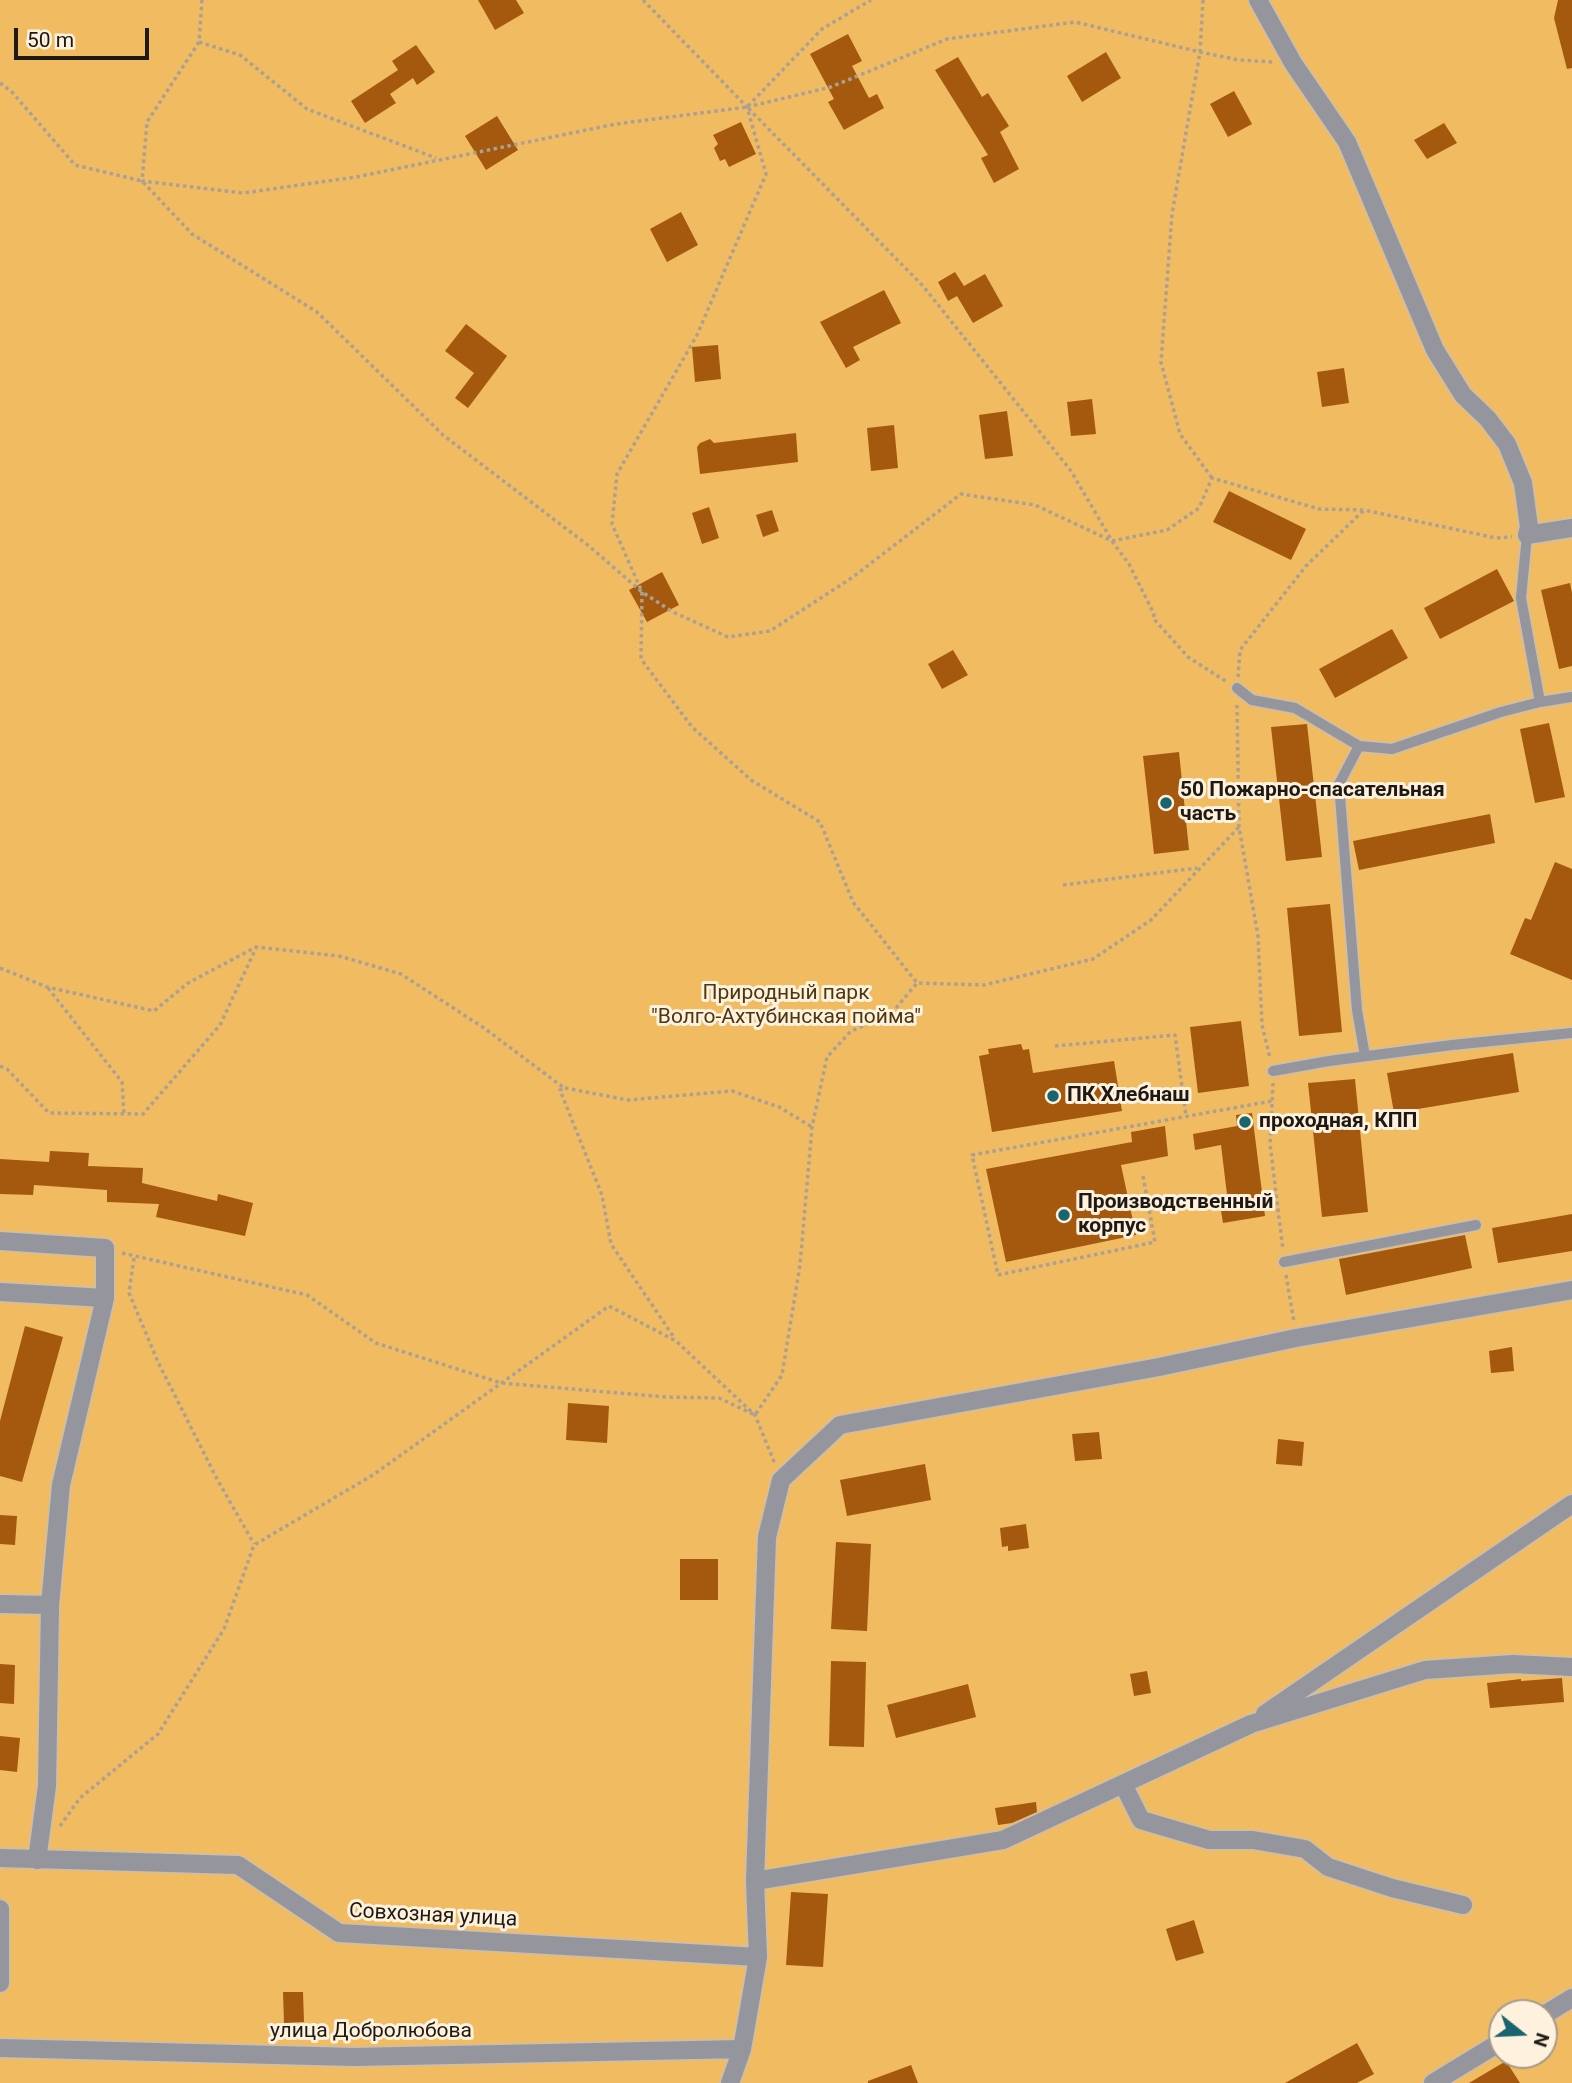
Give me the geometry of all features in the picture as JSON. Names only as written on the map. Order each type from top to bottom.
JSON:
[{"type":"street","points":[[1258,0],[1293,63],[1347,142],[1435,350],[1463,395],[1488,419],[1507,444],[1523,483],[1529,527],[1527,535],[1572,528]]},
{"type":"street","points":[[0,1241],[105,1248],[105,1298],[61,1485],[50,1605],[47,1786],[37,1860]]},
{"type":"street","points":[[730,2083],[742,2049],[758,1957],[755,1881],[767,1536],[781,1480],[840,1425],[1159,1367],[1296,1338],[1572,1290]]},
{"type":"street","points":[[0,1292],[105,1298]]},
{"type":"street","points":[[1251,1724],[1572,1504]]},
{"type":"street","points":[[0,1604],[50,1605]]},
{"type":"street","points":[[755,1881],[1003,1840],[1251,1724],[1425,1670],[1513,1664],[1572,1667]]},
{"type":"street","points":[[1123,1784],[1142,1820],[1209,1840],[1253,1840],[1305,1849],[1328,1867],[1392,1888],[1463,1905]]},
{"type":"street","name":"Совхозная улица","points":[[0,1858],[238,1865],[339,1933],[758,1957]]},
{"type":"street","points":[[0,1909],[0,1983]]},
{"type":"street","name":"улица Добролюбова","points":[[0,2048],[355,2057],[742,2049]]},
{"type":"street","points":[[1433,2083],[1488,2050]]},
{"type":"lane","points":[[1527,535],[1521,598],[1540,702]]},
{"type":"lane","points":[[1237,688],[1252,700],[1295,708],[1359,746],[1392,748],[1540,702],[1572,697]]},
{"type":"lane","points":[[1359,746],[1339,784],[1357,1010],[1365,1056]]},
{"type":"lane","points":[[1273,1071],[1365,1056],[1572,1033]]},
{"type":"lane","points":[[1284,1262],[1476,1225]]},
{"type":"path","points":[[202,0],[199,42],[147,122],[142,181],[192,234],[317,312],[443,435],[589,546],[642,592],[673,612],[727,636],[770,631],[853,577],[961,494],[1035,505],[1112,541],[1167,530],[1199,508],[1212,478]]},
{"type":"path","points":[[643,0],[923,286],[1071,471],[1129,565],[1154,614],[1153,618],[1188,657],[1237,688]]},
{"type":"path","points":[[747,107],[822,29],[871,0]]},
{"type":"path","points":[[1203,0],[1200,52],[1172,214],[1161,362],[1180,434],[1212,478],[1319,509],[1364,510],[1496,538],[1527,535]]},
{"type":"path","points":[[0,83],[12,92],[75,165],[142,181],[243,193],[356,177],[616,124],[747,107],[831,87],[947,39],[1075,22],[1239,60],[1293,63]]},
{"type":"path","points":[[199,42],[240,54],[307,108],[438,159]]},
{"type":"path","points":[[747,107],[766,174],[696,335],[617,474],[612,524],[642,592],[641,659],[692,727],[751,780],[820,822],[853,902],[917,983],[984,985],[1093,959],[1151,920],[1239,827]]},
{"type":"path","points":[[1296,1338],[1270,1144],[1273,1071],[1262,1025],[1258,936],[1239,827],[1237,688],[1240,650],[1306,566],[1364,510]]},
{"type":"path","points":[[1063,885],[1199,868]]},
{"type":"path","points":[[0,968],[47,987],[154,1011],[188,983],[256,947],[339,956],[401,974],[484,1028],[564,1088],[628,1100],[732,1091],[779,1107],[812,1127]]},
{"type":"path","points":[[0,1066],[7,1069],[48,1113],[143,1114],[220,1025],[256,947]]},
{"type":"path","points":[[755,1415],[782,1375],[800,1265],[812,1127],[827,1057],[851,1031],[890,1015],[917,983]]},
{"type":"path","points":[[47,987],[122,1082],[124,1114]]},
{"type":"path","points":[[1055,1046],[1175,1035],[1186,1116]]},
{"type":"path","points":[[564,1088],[560,1090],[602,1195],[611,1244],[677,1341],[755,1415],[781,1480]]},
{"type":"path","points":[[1143,1176],[1155,1242],[998,1275],[972,1155],[1272,1101]]},
{"type":"path","points":[[254,1545],[217,1479],[158,1362],[129,1293],[134,1258],[199,1269],[307,1295],[376,1343],[501,1383],[642,1395],[719,1398],[755,1415]]},
{"type":"path","points":[[59,1829],[80,1798],[158,1734],[223,1629],[254,1545],[373,1475],[609,1306],[677,1341]]},
{"type":"green space","name":"Природный парк \"Волго-Ахтубинская пойма\"","points":[[0,0],[1572,0],[1572,2083],[0,2083]]},
{"type":"building","points":[[478,0],[516,0],[524,13],[495,30]]},
{"type":"building","points":[[1558,0],[1572,0],[1572,68],[1567,69],[1554,18]]},
{"type":"building","points":[[848,34],[862,61],[852,66],[869,98],[877,94],[884,108],[844,130],[828,102],[834,99],[810,54]]},
{"type":"building","points":[[416,45],[435,72],[417,85],[413,78],[390,94],[396,103],[365,123],[351,101],[398,70],[392,61]]},
{"type":"building","points":[[1106,52],[1121,78],[1082,102],[1067,76]]},
{"type":"building","points":[[958,57],[982,97],[988,93],[1009,126],[1000,132],[1019,169],[994,183],[981,158],[988,155],[935,70]]},
{"type":"building","points":[[1234,91],[1252,124],[1228,137],[1210,104]]},
{"type":"building","points":[[497,116],[518,150],[486,170],[465,136]]},
{"type":"building","points":[[741,122],[756,154],[729,167],[725,159],[720,161],[714,148],[718,144],[713,135]]},
{"type":"building","points":[[1444,123],[1457,143],[1427,159],[1414,140]]},
{"type":"building","points":[[681,212],[698,245],[667,262],[650,229]]},
{"type":"building","points":[[955,272],[964,286],[985,274],[1003,306],[973,323],[957,296],[948,301],[938,282]]},
{"type":"building","points":[[884,290],[901,323],[853,347],[860,360],[846,368],[820,322]]},
{"type":"building","points":[[466,324],[507,356],[468,408],[455,398],[474,373],[445,351]]},
{"type":"building","points":[[718,345],[721,379],[695,382],[692,347]]},
{"type":"building","points":[[1344,368],[1349,403],[1322,407],[1317,372]]},
{"type":"building","points":[[1092,399],[1096,434],[1071,436],[1067,402]]},
{"type":"building","points":[[1007,411],[1013,456],[985,459],[979,415]]},
{"type":"building","points":[[894,425],[898,468],[871,471],[867,428]]},
{"type":"building","points":[[796,433],[798,462],[700,474],[697,447],[700,443],[710,439],[714,443]]},
{"type":"building","points":[[1229,491],[1306,529],[1291,560],[1213,522]]},
{"type":"building","points":[[709,507],[719,538],[702,544],[692,513]]},
{"type":"building","points":[[772,510],[779,531],[763,537],[756,515]]},
{"type":"building","points":[[1497,569],[1514,601],[1440,639],[1424,608]]},
{"type":"building","points":[[662,572],[679,605],[647,622],[629,590]]},
{"type":"building","points":[[1570,583],[1572,666],[1559,669],[1541,590]]},
{"type":"building","points":[[1392,629],[1408,658],[1335,698],[1319,669]]},
{"type":"building","points":[[953,650],[968,675],[942,689],[928,664]]},
{"type":"building","points":[[1549,723],[1565,797],[1535,803],[1520,729]]},
{"type":"building","points":[[1307,724],[1322,857],[1286,861],[1271,727]]},
{"type":"building","name":"50 Пожарно-спасательная часть","points":[[1179,752],[1189,850],[1154,854],[1143,756]]},
{"type":"building","points":[[1490,814],[1495,843],[1359,870],[1353,841]]},
{"type":"building","points":[[1555,862],[1572,869],[1572,980],[1510,954],[1525,918],[1531,920]]},
{"type":"building","points":[[1330,904],[1342,1032],[1299,1036],[1287,908]]},
{"type":"building","points":[[1241,1021],[1249,1086],[1198,1093],[1190,1027]]},
{"type":"building","name":"ПК Хлебнаш","points":[[1021,1044],[1023,1050],[1029,1049],[1033,1073],[1114,1061],[1122,1111],[992,1132],[979,1056],[989,1054],[988,1049]]},
{"type":"building","points":[[1513,1053],[1519,1092],[1394,1113],[1387,1073]]},
{"type":"building","points":[[1355,1079],[1368,1212],[1322,1217],[1308,1083]]},
{"type":"building","points":[[1252,1113],[1265,1216],[1223,1223],[1220,1205],[1228,1203],[1221,1145],[1195,1150],[1193,1134],[1237,1126],[1236,1115]]},
{"type":"building","name":"Производственный корпус","points":[[1165,1126],[1168,1156],[1121,1165],[1136,1235],[1006,1262],[986,1169],[1132,1142],[1131,1132]]},
{"type":"building","points":[[50,1151],[89,1153],[88,1166],[143,1168],[142,1183],[217,1201],[218,1194],[253,1203],[245,1236],[156,1217],[159,1204],[107,1202],[107,1190],[34,1185],[33,1195],[0,1194],[0,1159],[49,1162]]},
{"type":"building","points":[[1572,1214],[1572,1251],[1498,1263],[1492,1228]]},
{"type":"building","points":[[1465,1235],[1472,1268],[1346,1295],[1339,1259]]},
{"type":"building","points":[[25,1326],[63,1337],[22,1482],[0,1476],[0,1421]]},
{"type":"building","points":[[1512,1347],[1514,1371],[1491,1373],[1489,1351]]},
{"type":"building","points":[[568,1403],[609,1406],[607,1443],[566,1440]]},
{"type":"building","points":[[1099,1432],[1102,1459],[1075,1461],[1072,1434]]},
{"type":"building","points":[[1278,1439],[1304,1442],[1302,1466],[1276,1464]]},
{"type":"building","points":[[925,1464],[931,1500],[847,1516],[840,1480]]},
{"type":"building","points":[[0,1515],[17,1516],[15,1545],[0,1544]]},
{"type":"building","points":[[1026,1524],[1029,1548],[1008,1551],[1008,1546],[1002,1547],[1000,1528]]},
{"type":"building","points":[[836,1542],[871,1544],[867,1631],[831,1629]]},
{"type":"building","points":[[680,1559],[718,1559],[718,1600],[680,1600]]},
{"type":"building","points":[[831,1661],[866,1662],[864,1747],[829,1746]]},
{"type":"building","points":[[0,1664],[15,1665],[14,1704],[0,1703]]},
{"type":"building","points":[[1147,1671],[1151,1693],[1134,1696],[1130,1674]]},
{"type":"building","points":[[1562,1678],[1564,1702],[1490,1708],[1487,1683]]},
{"type":"building","points":[[968,1684],[976,1717],[896,1738],[887,1705]]},
{"type":"building","points":[[0,1736],[20,1738],[17,1772],[0,1770]]},
{"type":"building","points":[[1036,1802],[1037,1812],[1012,1823],[998,1825],[995,1808]]},
{"type":"building","points":[[791,1892],[828,1894],[823,1967],[786,1965]]},
{"type":"building","points":[[1194,1920],[1204,1953],[1176,1961],[1166,1929]]},
{"type":"building","points":[[283,1992],[303,1992],[304,2022],[284,2023]]},
{"type":"building","points":[[1357,2043],[1374,2074],[1357,2083],[1285,2083]]},
{"type":"building","points":[[911,2065],[918,2083],[868,2083],[868,2081]]},
{"type":"building","points":[[1493,2069],[1511,2069],[1520,2083],[1469,2083]]},
{"type":"place","name":"50 Пожарно-спасательная часть","points":[[1166,803]]},
{"type":"place","name":"ПК Хлебнаш","points":[[1053,1096]]},
{"type":"place","name":"проходная, КПП","points":[[1245,1122]]},
{"type":"place","name":"Производственный корпус","points":[[1064,1215]]}]
